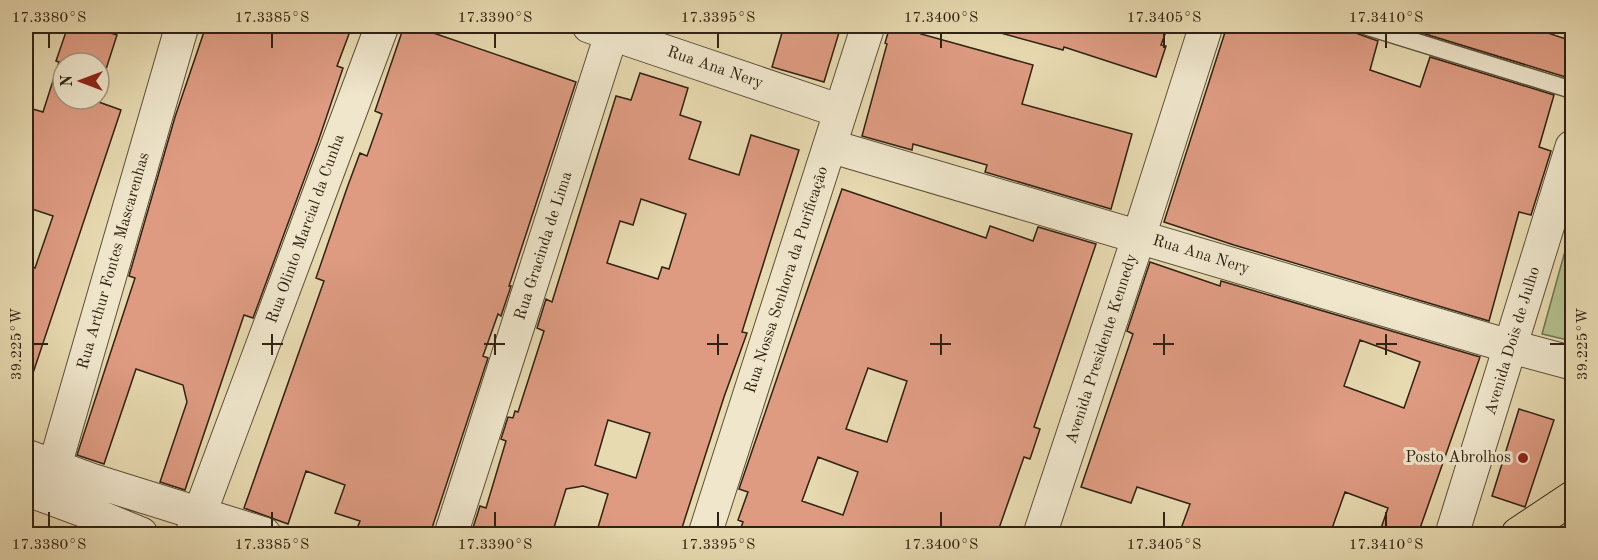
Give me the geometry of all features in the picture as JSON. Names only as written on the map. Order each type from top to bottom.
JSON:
[{"type":"main road","points":[[1518,534],[1572,498]]},
{"type":"street","name":"Rua Arthur Fontes Mascarenhas","points":[[38,477],[182,26]]},
{"type":"street","name":"Rua Olinto Marcial da Cunha","points":[[196,524],[382,26]]},
{"type":"street","name":"Rua Nossa Senhora da Purificação","points":[[705,534],[868,26]]},
{"type":"street","name":"Avenida Presidente Kennedy","points":[[1040,534],[1206,26]]},
{"type":"street","name":"Rua Ana Nery","points":[[605,28],[840,111]]},
{"type":"street","name":"Rua Gracinda de Lima","points":[[451,534],[605,28]]},
{"type":"street","name":"Rua Ana Nery","points":[[830,146],[1572,363]]},
{"type":"street","name":"Avenida Dois de Julho","points":[[1452,534],[1512,347],[1572,147]]},
{"type":"street","points":[[38,477],[81,508],[141,534]]},
{"type":"street","points":[[81,508],[264,534]]},
{"type":"lane","points":[[1365,26],[1572,90]]},
{"type":"green space","points":[[1572,226],[1572,341],[1542,334]]},
{"type":"building","points":[[68,26],[88,26],[117,35],[111,54],[111,51],[59,51]]},
{"type":"building","points":[[206,26],[352,26],[337,66],[343,68],[318,142],[253,318],[244,315],[185,490],[160,482],[187,402],[183,385],[136,369],[104,464],[77,455],[135,278],[129,276],[175,117]]},
{"type":"building","points":[[404,26],[413,26],[576,82],[501,316],[498,314],[483,356],[488,358],[430,534],[355,534],[360,521],[335,513],[345,485],[306,471],[288,524],[244,508],[324,281],[316,278],[347,188],[360,153],[367,156],[382,114],[375,111]]},
{"type":"building","points":[[784,26],[841,26],[824,82],[772,67]]},
{"type":"building","points":[[890,26],[923,26],[921,34],[1033,65],[1022,104],[1132,134],[1111,209],[985,172],[987,165],[913,144],[912,150],[862,136]]},
{"type":"building","points":[[998,26],[1168,26],[1161,45],[1166,46],[1156,77],[1064,47],[1063,50],[997,32]]},
{"type":"building","points":[[1227,26],[1355,26],[1358,34],[1378,41],[1370,70],[1420,87],[1430,57],[1554,95],[1539,147],[1551,151],[1531,215],[1519,212],[1489,321],[1164,222]]},
{"type":"building","points":[[1399,26],[1527,26],[1572,41],[1572,79]]},
{"type":"building","points":[[640,73],[688,88],[680,115],[701,122],[689,159],[739,175],[751,135],[799,150],[742,332],[747,333],[680,534],[596,534],[608,494],[583,486],[566,489],[552,534],[482,534],[472,531],[480,506],[486,508],[506,441],[501,439],[508,417],[513,418],[515,411],[518,412],[544,331],[537,328],[546,299],[552,302],[616,96],[631,100]],"holes":[[[641,199],[686,214],[669,269],[662,267],[658,279],[607,263],[620,221],[633,225]],[[608,420],[650,433],[636,478],[595,465]]]},
{"type":"building","points":[[51,87],[51,111],[111,111],[111,106],[121,110],[29,385],[26,385],[26,265],[35,268],[53,216],[26,207],[26,107],[43,112]]},
{"type":"building","points":[[842,189],[986,238],[990,226],[1033,241],[1038,227],[1096,244],[1034,427],[1040,429],[1030,459],[1024,457],[997,534],[739,534],[743,522],[738,520],[748,492],[739,489]],"holes":[[[868,368],[907,381],[887,442],[846,429]],[[818,457],[858,472],[843,515],[802,501]]]},
{"type":"building","points":[[1150,262],[1220,286],[1221,281],[1480,357],[1418,534],[1379,534],[1388,508],[1345,492],[1330,534],[1277,534],[1256,527],[1253,534],[1179,534],[1190,504],[1137,487],[1131,503],[1081,487],[1133,334],[1127,331]],"holes":[[[1360,340],[1420,362],[1404,408],[1344,386]]]},
{"type":"building","name":"Posto Abrolhos","points":[[1519,409],[1554,420],[1525,507],[1492,496]]},
{"type":"place","name":"Posto Abrolhos","points":[[1523,458]]}]
